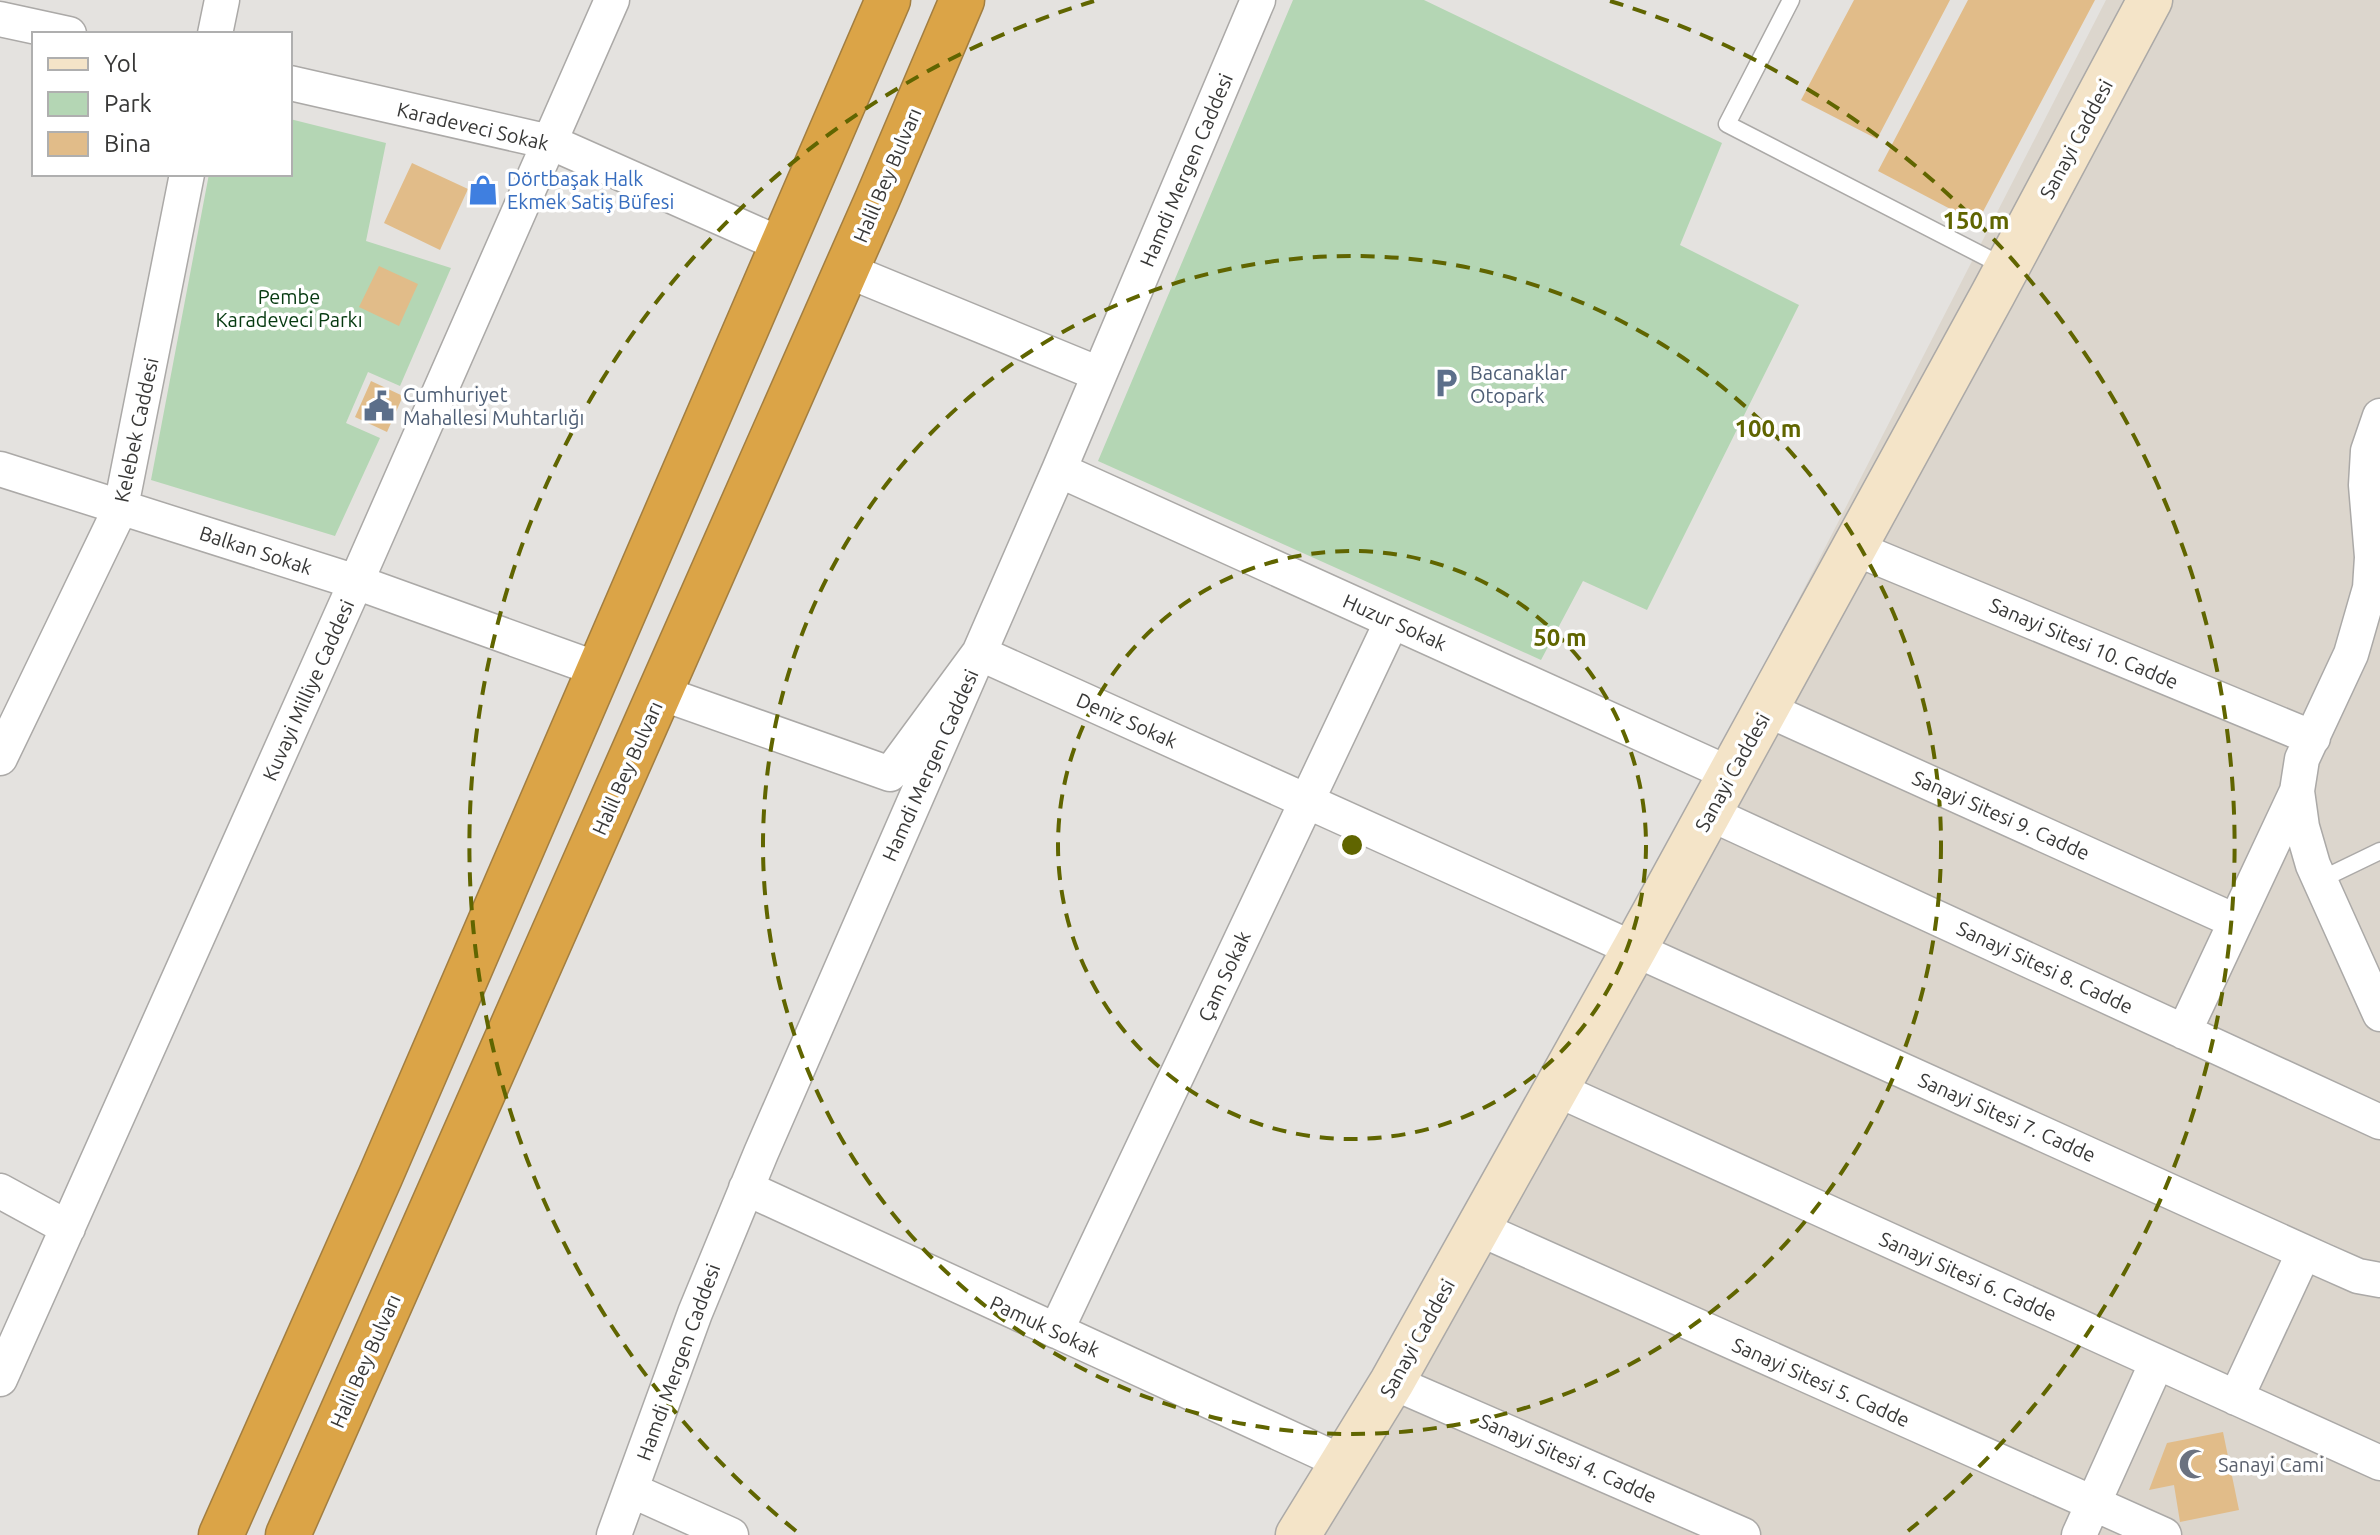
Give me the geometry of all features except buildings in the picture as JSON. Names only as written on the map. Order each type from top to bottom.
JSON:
[{"type":"highway","points":[[221,1535],[600,670],[888,0]]},
{"type":"highway","name":"Halil Bey Bulvarı","points":[[288,1535],[661,693],[962,0]]},
{"type":"street","points":[[215,32],[222,0]]},
{"type":"street","name":"Kuvayi Milliye Caddesi","points":[[0,1379],[612,0]]},
{"type":"street","name":"Hamdi Mergen Caddesi","points":[[614,1535],[695,1313],[746,1188],[1059,470],[1258,0]]},
{"type":"street","name":"Sanayi Caddesi","points":[[1298,1535],[1392,1382],[1635,948],[2150,0]]},
{"type":"street","points":[[0,19],[60,32]]},
{"type":"street","name":"Karadeveci Sokak","points":[[292,83],[550,142],[782,245]]},
{"type":"street","name":"Kelebek Caddesi","points":[[0,758],[121,507],[187,176]]},
{"type":"street","points":[[846,270],[1099,374]]},
{"type":"street","points":[[2184,1032],[2297,791],[2302,759],[2351,654],[2370,588],[2372,557],[2366,485],[2368,451],[2380,416]]},
{"type":"street","name":"Balkan Sokak","points":[[0,469],[356,582],[600,670]]},
{"type":"street","name":"Huzur Sokak","points":[[1059,470],[1730,774]]},
{"type":"street","name":"Sanayi Sitesi 10. Cadde","points":[[1854,548],[2313,738]]},
{"type":"street","name":"Çam Sokak","points":[[1056,1331],[1392,621]]},
{"type":"street","points":[[661,693],[890,774],[979,653]]},
{"type":"street","name":"Deniz Sokak","points":[[979,653],[1635,948]]},
{"type":"street","name":"Sanayi Sitesi 9. Cadde","points":[[1766,709],[2235,921]]},
{"type":"street","points":[[2297,791],[2302,827],[2320,880],[2380,1014]]},
{"type":"street","name":"Sanayi Sitesi 8. Cadde","points":[[1709,813],[2380,1122]]},
{"type":"street","name":"Sanayi Sitesi 7. Cadde","points":[[1635,948],[2304,1252],[2358,1276],[2380,1280]]},
{"type":"street","name":"Sanayi Sitesi 6. Cadde","points":[[1556,1089],[2380,1463]]},
{"type":"street","name":"Pamuk Sokak","points":[[746,1188],[1344,1463]]},
{"type":"street","points":[[0,1191],[68,1228]]},
{"type":"street","name":"Sanayi Sitesi 5. Cadde","points":[[1478,1228],[2164,1535]]},
{"type":"street","points":[[2236,1398],[2304,1252]]},
{"type":"street","points":[[2079,1535],[2157,1362]]},
{"type":"street","name":"Sanayi Sitesi 4. Cadde","points":[[1392,1382],[1743,1535]]},
{"type":"street","points":[[631,1490],[731,1535]]},
{"type":"lane","points":[[1791,0],[1727,124],[2007,268]]},
{"type":"lane","points":[[2320,880],[2380,851]]},
{"type":"shaded area","points":[[2106,0],[2380,0],[2380,1535],[1274,1535],[1555,1074]]},
{"type":"green space","name":"Bacanaklar Otopark","points":[[1293,0],[1424,0],[1722,143],[1680,245],[1799,305],[1647,610],[1583,581],[1541,660],[1098,461]]},
{"type":"green space","name":"Pembe Karadeveci Parkı","points":[[292,120],[386,143],[366,241],[451,268],[400,386],[368,372],[346,423],[380,438],[335,536],[151,480],[209,176],[292,176]]},
{"type":"place","name":"Dörtbaşak Halk Ekmek Satiş Büfesi","points":[[483,190]]},
{"type":"place","name":"Bacanaklar Otopark","points":[[1446,383]]},
{"type":"place","name":"Cumhuriyet Mahallesi Muhtarlığı","points":[[379,406]]},
{"type":"place","name":"Sanayi Cami","points":[[2194,1464]]}]
